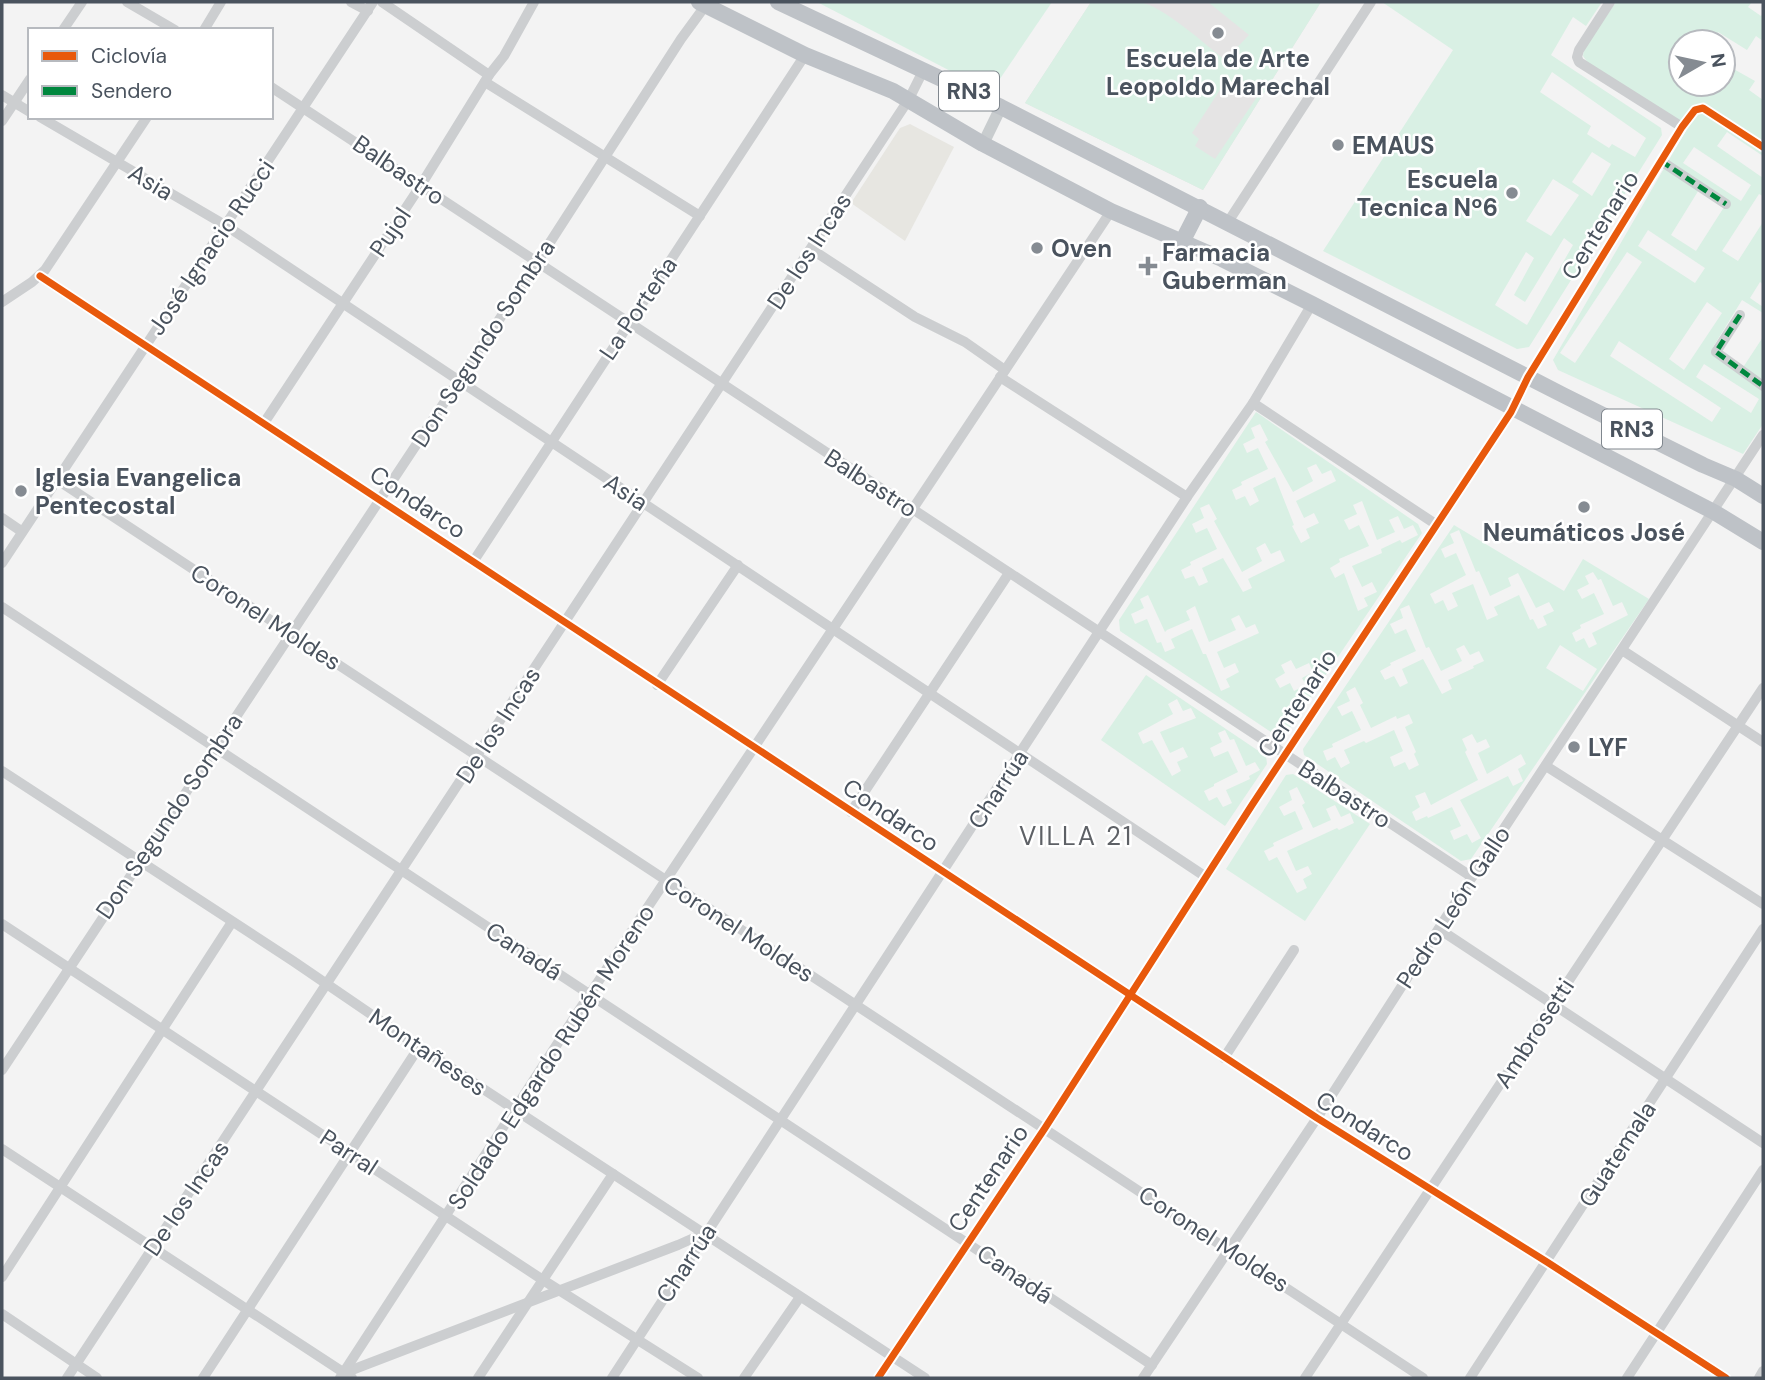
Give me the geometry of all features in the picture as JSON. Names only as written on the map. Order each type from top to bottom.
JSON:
[{"type":"highway","name":"RN3","points":[[778,2],[1001,107],[1528,377],[1736,479],[1763,496]]},
{"type":"highway","name":"RN3","points":[[705,3],[805,55],[909,99],[984,144],[1111,211],[1181,244],[1222,259],[1312,304],[1714,512],[1763,542]]},
{"type":"highway","points":[[1181,244],[1200,207]]},
{"type":"main road","points":[[984,144],[1001,107]]},
{"type":"street","points":[[64,28],[82,2]]},
{"type":"street","points":[[127,2],[172,28]]},
{"type":"street","points":[[205,28],[221,2]]},
{"type":"street","points":[[351,2],[370,6]]},
{"type":"street","points":[[382,2],[487,78],[700,216]]},
{"type":"street","name":"Pujol","points":[[264,423],[421,185],[487,78],[504,56],[534,2]]},
{"type":"street","points":[[1228,222],[1371,2]]},
{"type":"street","points":[[1610,2],[1579,50],[1579,62],[1682,127]]},
{"type":"street","name":"Don Segundo Sombra","points":[[2,1070],[538,261],[705,3]]},
{"type":"street","name":"José Ignacio Rucci","points":[[2,562],[370,6]]},
{"type":"street","name":"La Porteña","points":[[473,562],[805,55]]},
{"type":"street","name":"De los Incas","points":[[67,1378],[645,504],[909,99],[924,69]]},
{"type":"street","points":[[2,121],[28,82]]},
{"type":"street","name":"Balbastro","points":[[273,88],[1472,877]]},
{"type":"street","points":[[2,96],[28,111]]},
{"type":"street","name":"Centenario","points":[[878,1378],[1045,1128],[1285,755],[1514,408],[1528,377],[1682,127],[1695,110],[1703,108],[1763,146]]},
{"type":"street","name":"Asia","points":[[43,119],[225,225],[1206,877]]},
{"type":"street","points":[[2,302],[40,276],[146,119]]},
{"type":"street","points":[[1661,161],[1726,204]]},
{"type":"street","name":"Soldado Edgardo Rubén Moreno","points":[[345,1377],[591,994],[1111,211]]},
{"type":"street","points":[[811,249],[915,317],[965,342],[1003,374],[1187,497]]},
{"type":"street","name":"Condarco","points":[[40,276],[1224,1058],[1726,1378]]},
{"type":"street","name":"Charrúa","points":[[612,1378],[1187,497],[1253,403],[1312,304]]},
{"type":"street","points":[[1740,316],[1716,352],[1763,386]]},
{"type":"street","points":[[1253,403],[1437,525]]},
{"type":"street","name":"Pedro León Gallo","points":[[1143,1378],[1317,1118],[1472,877],[1763,436]]},
{"type":"street","name":"Coronel Moldes","points":[[56,479],[1423,1378]]},
{"type":"street","points":[[2,518],[21,531]]},
{"type":"street","points":[[657,685],[738,565]]},
{"type":"street","points":[[851,812],[1009,573]]},
{"type":"street","name":"Canadá","points":[[2,607],[1152,1365]]},
{"type":"street","points":[[1622,650],[1763,742]]},
{"type":"street","name":"Ambrosetti","points":[[1306,1378],[1763,688]]},
{"type":"street","points":[[1546,766],[1763,904]]},
{"type":"street","name":"Montañeses","points":[[2,771],[925,1378]]},
{"type":"street","points":[[2,1277],[232,922]]},
{"type":"street","name":"Parral","points":[[2,924],[446,1217],[698,1378]]},
{"type":"street","points":[[1439,929],[1763,1143]]},
{"type":"street","name":"Guatemala","points":[[1470,1378],[1763,929]]},
{"type":"street","points":[[1224,1058],[1293,950]]},
{"type":"street","points":[[202,1378],[419,1047]]},
{"type":"street","points":[[2,1149],[345,1377],[705,1233]]},
{"type":"street","points":[[1627,1378],[1763,1170]]},
{"type":"street","points":[[478,1378],[613,1174]]},
{"type":"street","points":[[744,1378],[800,1297]]},
{"type":"street","points":[[2,1314],[97,1378]]},
{"type":"street","points":[[1759,1378],[1763,1371]]},
{"type":"shaded area","points":[[1091,2],[1321,2],[1203,190],[1025,103]]},
{"type":"shaded area","points":[[910,124],[954,147],[905,241],[851,203],[900,128]]},
{"type":"green space","points":[[1134,1],[1149,5],[1184,27],[1225,60],[1249,35],[1208,2],[1321,2],[1203,190],[1025,103],[1091,2]],"holes":[[[1239,80],[1259,94],[1215,159],[1195,146],[1199,139],[1192,133],[1225,82],[1234,86]]]},
{"type":"green space","points":[[817,2],[1052,2],[991,92]]},
{"type":"green space","name":"Escuela Tecnica Nº6","points":[[1382,2],[1602,2],[1586,26],[1573,17],[1551,55],[1661,128],[1662,135],[1529,347],[1517,349],[1323,251],[1453,50]],"holes":[[[1552,72],[1646,138],[1635,157],[1612,144],[1609,148],[1587,134],[1591,126],[1540,92]],[[1592,152],[1611,164],[1592,196],[1572,182]],[[1553,179],[1579,195],[1551,236],[1526,221]],[[1564,238],[1573,245],[1527,325],[1495,305],[1526,252],[1534,258],[1514,295],[1525,302]]]},
{"type":"green space","points":[[1616,2],[1752,2],[1748,7],[1761,16],[1763,13],[1763,41],[1756,36],[1747,50],[1737,44],[1737,28],[1667,28],[1667,98],[1737,98],[1737,71],[1755,81],[1749,90],[1763,100],[1763,156],[1727,132],[1717,146],[1763,178],[1763,196],[1759,194],[1722,251],[1738,261],[1763,222],[1763,284],[1760,282],[1750,298],[1763,307],[1763,313],[1742,300],[1713,347],[1740,372],[1763,337],[1763,424],[1743,454],[1558,370],[1553,360],[1688,127],[1588,63],[1583,56],[1584,49]],"holes":[[[1694,147],[1751,185],[1741,201],[1683,163]],[[1700,188],[1726,204],[1696,251],[1671,235]],[[1648,230],[1705,268],[1695,283],[1638,246]],[[1627,252],[1642,262],[1575,363],[1560,353]],[[1707,302],[1722,313],[1684,370],[1669,359]],[[1619,341],[1721,408],[1712,422],[1610,356]],[[1704,364],[1759,399],[1751,413],[1696,377]]]},
{"type":"green space","points":[[1256,412],[1418,524],[1422,533],[1285,735],[1277,736],[1120,631],[1119,620]],"holes":[[[1260,424],[1268,440],[1265,442],[1293,492],[1313,481],[1307,468],[1316,464],[1322,474],[1331,470],[1336,481],[1296,501],[1304,518],[1314,513],[1319,523],[1306,529],[1310,538],[1301,543],[1292,526],[1294,525],[1275,477],[1253,488],[1259,501],[1250,506],[1245,496],[1236,500],[1232,490],[1242,485],[1241,482],[1268,469],[1258,448],[1247,453],[1243,444],[1255,438],[1251,428]],[[1362,501],[1377,540],[1395,532],[1389,520],[1398,516],[1404,529],[1413,525],[1418,535],[1402,543],[1400,540],[1381,549],[1382,553],[1352,566],[1362,587],[1372,582],[1377,592],[1364,598],[1368,606],[1358,611],[1344,573],[1335,578],[1330,568],[1340,562],[1339,559],[1369,546],[1359,525],[1349,530],[1344,520],[1357,514],[1353,505]],[[1209,504],[1217,519],[1214,521],[1242,572],[1262,561],[1256,548],[1265,543],[1271,554],[1280,550],[1285,561],[1248,579],[1252,588],[1243,592],[1223,558],[1202,568],[1208,582],[1199,586],[1194,576],[1185,579],[1181,570],[1191,565],[1190,562],[1217,549],[1207,528],[1196,533],[1192,524],[1204,518],[1200,508]],[[1148,595],[1165,632],[1190,620],[1186,611],[1195,606],[1209,642],[1236,630],[1231,619],[1239,615],[1246,628],[1255,624],[1259,633],[1217,652],[1224,668],[1235,663],[1239,672],[1226,679],[1230,687],[1221,691],[1192,629],[1171,639],[1175,648],[1165,652],[1161,642],[1157,643],[1147,619],[1135,624],[1131,614],[1144,608],[1140,599]],[[1291,660],[1296,669],[1309,663],[1313,672],[1302,678],[1306,685],[1294,691],[1290,683],[1280,688],[1275,679],[1285,673],[1281,665]]]},
{"type":"green space","points":[[1454,525],[1564,591],[1583,559],[1649,599],[1471,859],[1461,861],[1304,755],[1303,749]],"holes":[[[1459,530],[1476,572],[1479,571],[1490,596],[1511,586],[1508,578],[1518,573],[1536,608],[1549,602],[1554,611],[1543,616],[1547,625],[1538,629],[1533,619],[1530,620],[1519,595],[1494,607],[1498,615],[1487,620],[1473,584],[1452,593],[1458,606],[1448,611],[1443,600],[1435,604],[1430,594],[1466,575],[1456,553],[1445,558],[1441,549],[1454,543],[1450,534]],[[1593,572],[1598,580],[1601,579],[1613,606],[1622,602],[1628,615],[1592,633],[1597,644],[1589,648],[1584,638],[1576,642],[1572,633],[1581,628],[1580,625],[1604,614],[1594,593],[1582,599],[1577,590],[1589,584],[1585,576]],[[1409,605],[1426,648],[1429,647],[1441,671],[1462,661],[1456,649],[1464,645],[1470,655],[1479,651],[1484,661],[1448,680],[1452,689],[1442,694],[1423,659],[1402,669],[1408,683],[1400,687],[1394,676],[1385,680],[1380,671],[1391,665],[1390,663],[1416,651],[1406,629],[1395,634],[1390,624],[1403,618],[1400,609]],[[1560,645],[1597,669],[1583,691],[1546,668]],[[1355,687],[1371,728],[1396,716],[1397,719],[1409,714],[1413,723],[1405,727],[1419,765],[1409,770],[1405,762],[1394,767],[1390,757],[1403,751],[1394,730],[1344,750],[1350,763],[1341,768],[1335,757],[1327,761],[1323,751],[1361,730],[1352,711],[1342,716],[1337,707],[1350,701],[1346,692]],[[1472,734],[1477,743],[1486,739],[1490,747],[1478,753],[1487,774],[1521,754],[1526,764],[1518,769],[1523,781],[1513,786],[1508,776],[1460,800],[1481,838],[1472,843],[1467,834],[1454,840],[1450,831],[1461,826],[1452,807],[1416,821],[1412,812],[1420,807],[1415,796],[1425,792],[1431,805],[1478,780],[1465,752],[1467,750],[1462,739]]]},
{"type":"green space","points":[[1146,675],[1266,756],[1267,764],[1225,826],[1101,740]],"holes":[[[1177,699],[1183,711],[1191,708],[1196,718],[1160,732],[1170,753],[1183,747],[1188,757],[1177,762],[1181,771],[1172,776],[1152,740],[1143,744],[1138,733],[1173,714],[1168,704]],[[1225,730],[1230,740],[1234,739],[1246,766],[1255,762],[1260,770],[1249,776],[1250,779],[1226,790],[1232,803],[1223,807],[1217,797],[1209,801],[1204,791],[1238,772],[1228,751],[1214,757],[1210,748],[1222,742],[1218,733]]]},
{"type":"green space","points":[[1293,774],[1370,824],[1305,921],[1226,869],[1286,775]],"holes":[[[1297,787],[1305,803],[1302,805],[1313,828],[1331,820],[1326,809],[1335,805],[1341,817],[1350,813],[1354,823],[1287,851],[1296,871],[1308,866],[1312,874],[1303,879],[1307,888],[1297,893],[1277,857],[1269,861],[1264,851],[1274,846],[1273,843],[1303,829],[1295,811],[1284,816],[1279,807],[1292,800],[1289,791]]]},
{"type":"marked path","points":[[1661,161],[1726,204]]},
{"type":"marked path","points":[[1740,315],[1716,352],[1763,386]]},
{"type":"cycle path","points":[[878,1378],[1045,1128],[1252,805],[1511,412],[1528,377],[1682,127],[1695,110],[1703,108],[1763,147]]},
{"type":"cycle path","points":[[40,276],[1317,1118],[1726,1378]]},
{"type":"place","name":"Escuela de Arte Leopoldo Marechal","points":[[1218,33]]},
{"type":"place","name":"EMAUS","points":[[1338,145]]},
{"type":"place","name":"Escuela Tecnica Nº6","points":[[1512,193]]},
{"type":"place","name":"Oven","points":[[1037,248]]},
{"type":"place","name":"Farmacia Guberman","points":[[1148,266]]},
{"type":"place","name":"Iglesia Evangelica Pentecostal","points":[[21,491]]},
{"type":"place","name":"Neumáticos José","points":[[1584,507]]},
{"type":"place","name":"LYF","points":[[1574,747]]},
{"type":"district","name":"VILLA 21","points":[[1076,836]]}]
